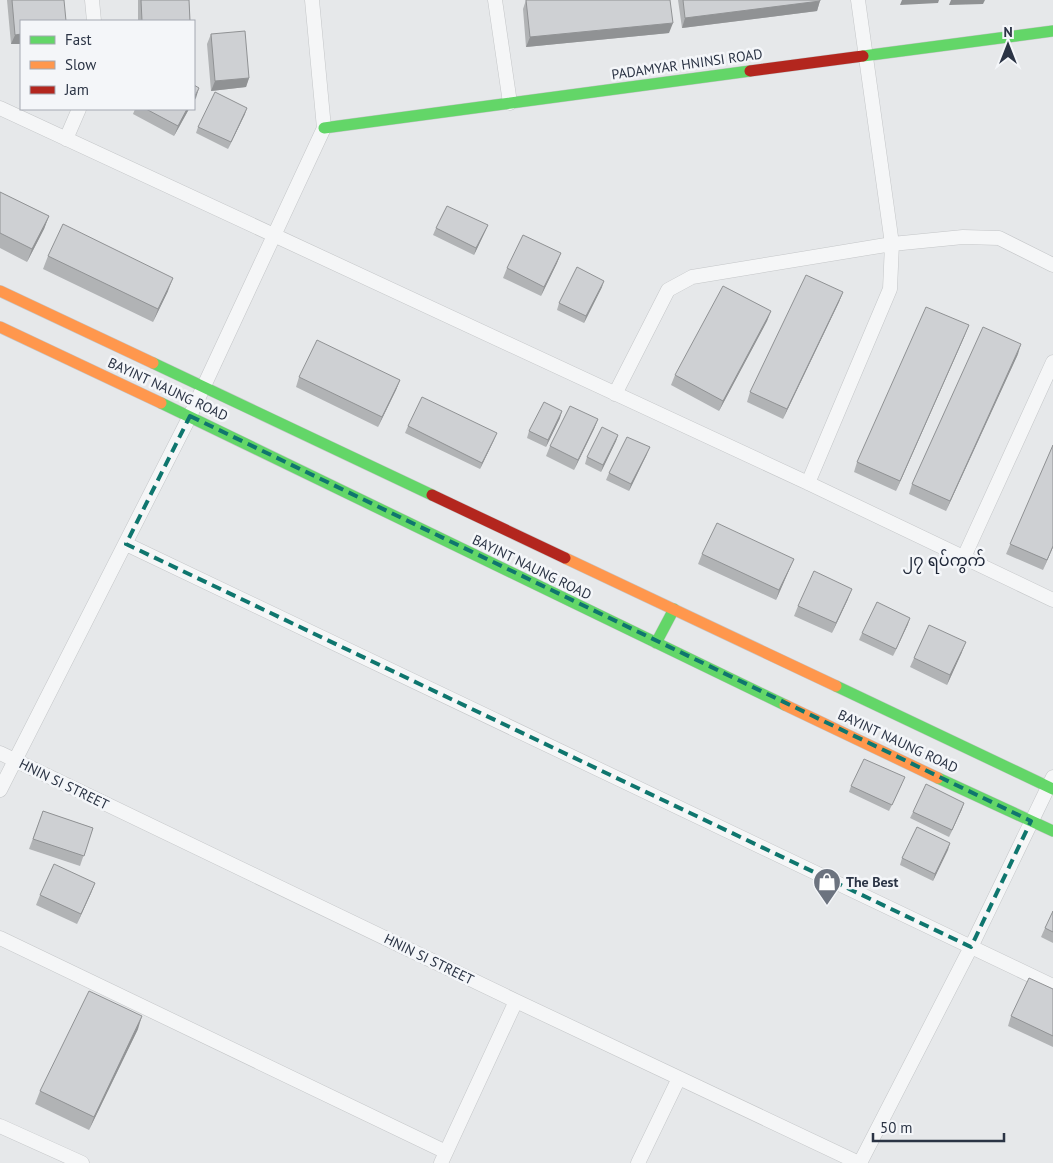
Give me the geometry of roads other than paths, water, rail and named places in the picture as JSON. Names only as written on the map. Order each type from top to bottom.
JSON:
[{"type":"main road","name":"PADAMYAR HNINSI ROAD","points":[[324,128],[1053,31]]},
{"type":"main road","name":"BAYINT NAUNG ROAD","points":[[0,291],[674,609],[1051,784]]},
{"type":"main road","name":"BAYINT NAUNG ROAD","points":[[0,327],[190,416],[656,643],[1053,831]]},
{"type":"main road","points":[[656,643],[674,609]]},
{"type":"street","points":[[92,0],[94,20]]},
{"type":"street","points":[[0,790],[190,416],[275,237],[324,128],[312,0]]},
{"type":"street","points":[[495,0],[510,103]]},
{"type":"street","points":[[808,482],[890,289],[892,244],[858,0]]},
{"type":"street","points":[[0,108],[275,237],[808,482],[1053,600]]},
{"type":"street","points":[[66,139],[79,110]]},
{"type":"street","points":[[615,394],[668,290],[692,277],[892,244],[963,237],[1000,238],[1053,265]]},
{"type":"street","points":[[964,557],[1053,362]]},
{"type":"street","points":[[126,544],[1053,986]]},
{"type":"street","name":"HNIN SI STREET","points":[[0,753],[516,1001],[860,1163]]},
{"type":"street","points":[[860,1163],[971,947],[1031,821],[1051,784]]},
{"type":"street","points":[[0,938],[444,1158],[516,1001]]},
{"type":"street","points":[[638,1163],[679,1078]]},
{"type":"street","points":[[0,1126],[82,1163]]},
{"type":"place","name":"The Best","points":[[827,906]]},
{"type":"district","name":"၂၇ ရပ်ကွက်","points":[[944,560]]}]
